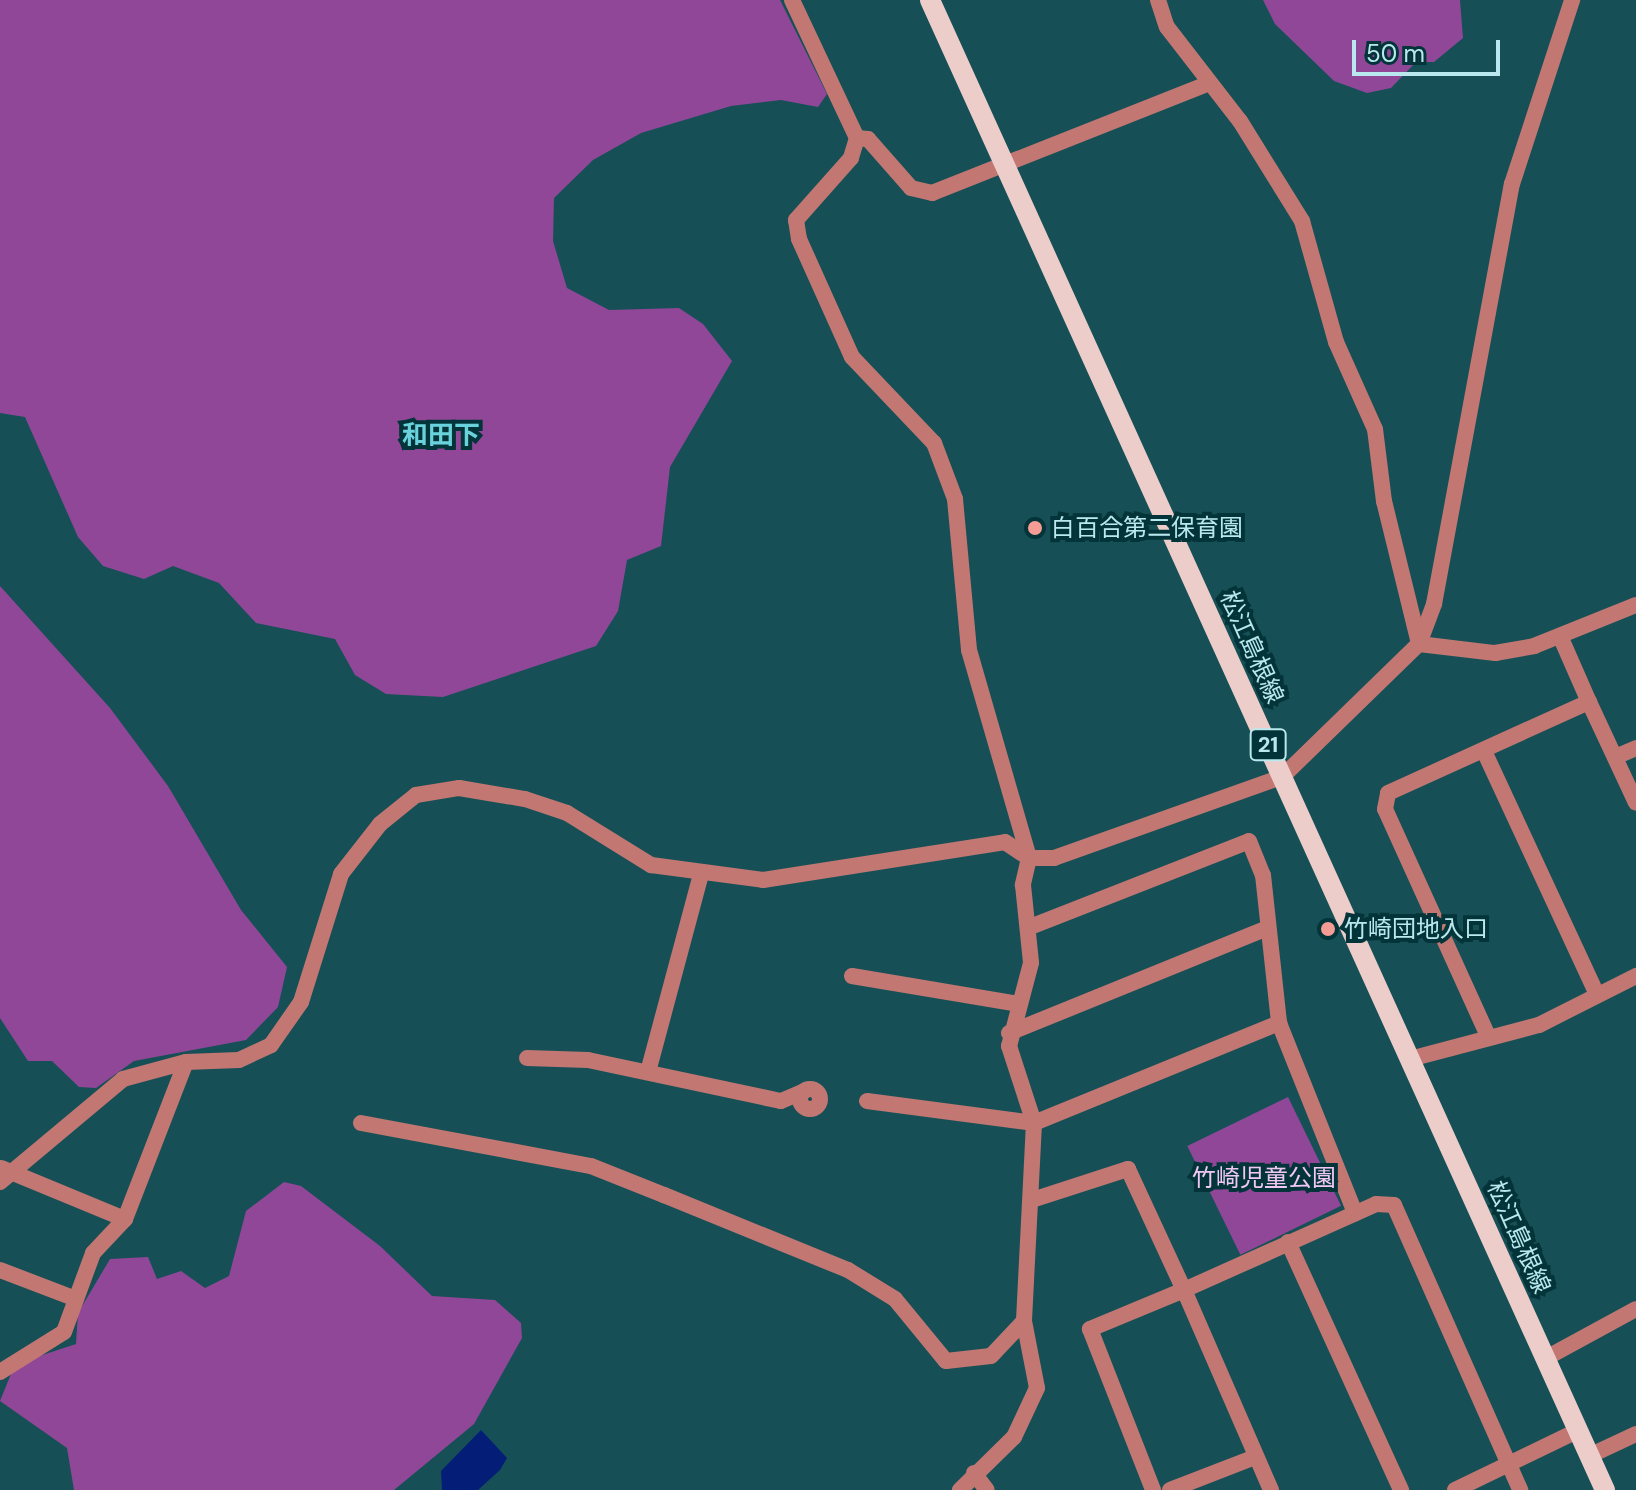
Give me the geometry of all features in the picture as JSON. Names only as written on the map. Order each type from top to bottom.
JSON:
[{"type":"main road","name":"松江島根線","points":[[930,0],[1605,1490]]},
{"type":"street","points":[[792,0],[857,138],[851,158],[796,220],[799,239],[852,357],[934,443],[945,471],[955,499],[969,650],[1029,858],[1023,885],[1030,927],[1031,963],[1009,1033],[1034,1123],[1024,1321],[1037,1388],[1029,1415],[960,1490]]},
{"type":"street","points":[[1158,0],[1167,27],[1210,83],[1302,221],[1336,342],[1375,429],[1384,501],[1419,644]]},
{"type":"street","points":[[3,1173],[123,1079],[186,1062],[239,1060],[271,1045],[301,1002],[341,874],[380,824],[416,795],[459,788],[550,806],[626,855],[701,874],[784,878],[1005,842],[1029,858],[1054,858],[1282,777],[1419,644],[1440,581],[1517,160],[1572,0]]},
{"type":"street","points":[[857,138],[868,139],[898,177],[922,192],[1005,165],[1210,83]]},
{"type":"street","points":[[1419,644],[1495,653],[1560,636],[1636,605]]},
{"type":"street","points":[[1560,636],[1636,803]]},
{"type":"street","points":[[1488,1036],[1385,809],[1388,793],[1589,702]]},
{"type":"street","points":[[1615,757],[1636,748]]},
{"type":"street","points":[[1484,751],[1596,992]]},
{"type":"street","points":[[1030,927],[1249,841],[1263,875],[1265,929],[1279,1023],[1355,1213]]},
{"type":"street","points":[[648,1072],[701,874]]},
{"type":"street","points":[[1009,1033],[1265,929]]},
{"type":"street","points":[[852,976],[1020,1004]]},
{"type":"street","points":[[1410,1059],[1539,1025],[1596,992],[1636,976]]},
{"type":"street","points":[[867,1101],[1034,1123],[1279,1023]]},
{"type":"street","points":[[527,1058],[648,1072],[781,1101],[805,1091]]},
{"type":"street","points":[[0,1372],[56,1341],[93,1253],[125,1219],[186,1062]]},
{"type":"street","points":[[361,1123],[591,1166],[693,1206],[872,1284],[895,1299],[946,1361],[991,1356],[1024,1321]]},
{"type":"street","points":[[1032,1200],[1128,1169],[1271,1490]]},
{"type":"street","points":[[3,1173],[125,1219]]},
{"type":"street","points":[[1153,1490],[1090,1329],[1355,1213],[1394,1205],[1520,1490]]},
{"type":"street","points":[[1288,1242],[1401,1490]]},
{"type":"street","points":[[0,1270],[76,1299]]},
{"type":"street","points":[[1546,1358],[1636,1309]]},
{"type":"street","points":[[1455,1490],[1577,1431]]},
{"type":"street","points":[[1589,1456],[1636,1434]]},
{"type":"street","points":[[1170,1490],[1255,1457]]},
{"type":"street","points":[[974,1473],[987,1490]]},
{"type":"green space","points":[[0,0],[780,0],[827,94],[818,107],[781,100],[731,106],[641,133],[593,160],[554,198],[553,241],[567,288],[609,310],[679,308],[703,324],[732,361],[670,467],[661,546],[627,560],[618,611],[596,646],[443,697],[386,694],[355,675],[335,639],[256,623],[219,583],[173,566],[144,579],[103,566],[78,537],[25,417],[0,413]]},
{"type":"green space","points":[[1263,0],[1460,0],[1463,38],[1434,62],[1416,62],[1391,88],[1367,93],[1334,81],[1275,24]]},
{"type":"green space","points":[[0,586],[110,708],[168,786],[241,910],[287,967],[278,1007],[246,1040],[134,1061],[96,1088],[79,1087],[52,1061],[28,1061],[0,1018]]},
{"type":"green space","name":"竹崎児童公園","points":[[1288,1097],[1341,1206],[1240,1255],[1187,1146]]},
{"type":"green space","points":[[284,1182],[301,1186],[380,1246],[432,1296],[495,1300],[521,1323],[522,1338],[474,1424],[394,1490],[74,1490],[67,1448],[0,1401],[15,1364],[76,1344],[78,1313],[110,1259],[148,1257],[157,1279],[181,1271],[205,1288],[229,1276],[246,1211]]},
{"type":"shaded area","points":[[481,1430],[507,1458],[500,1470],[478,1490],[442,1490],[441,1471]]},
{"type":"place","name":"白百合第二保育園","points":[[1035,528]]},
{"type":"place","name":"竹崎団地入口","points":[[1328,929]]},
{"type":"district","name":"和田下","points":[[441,436]]}]
